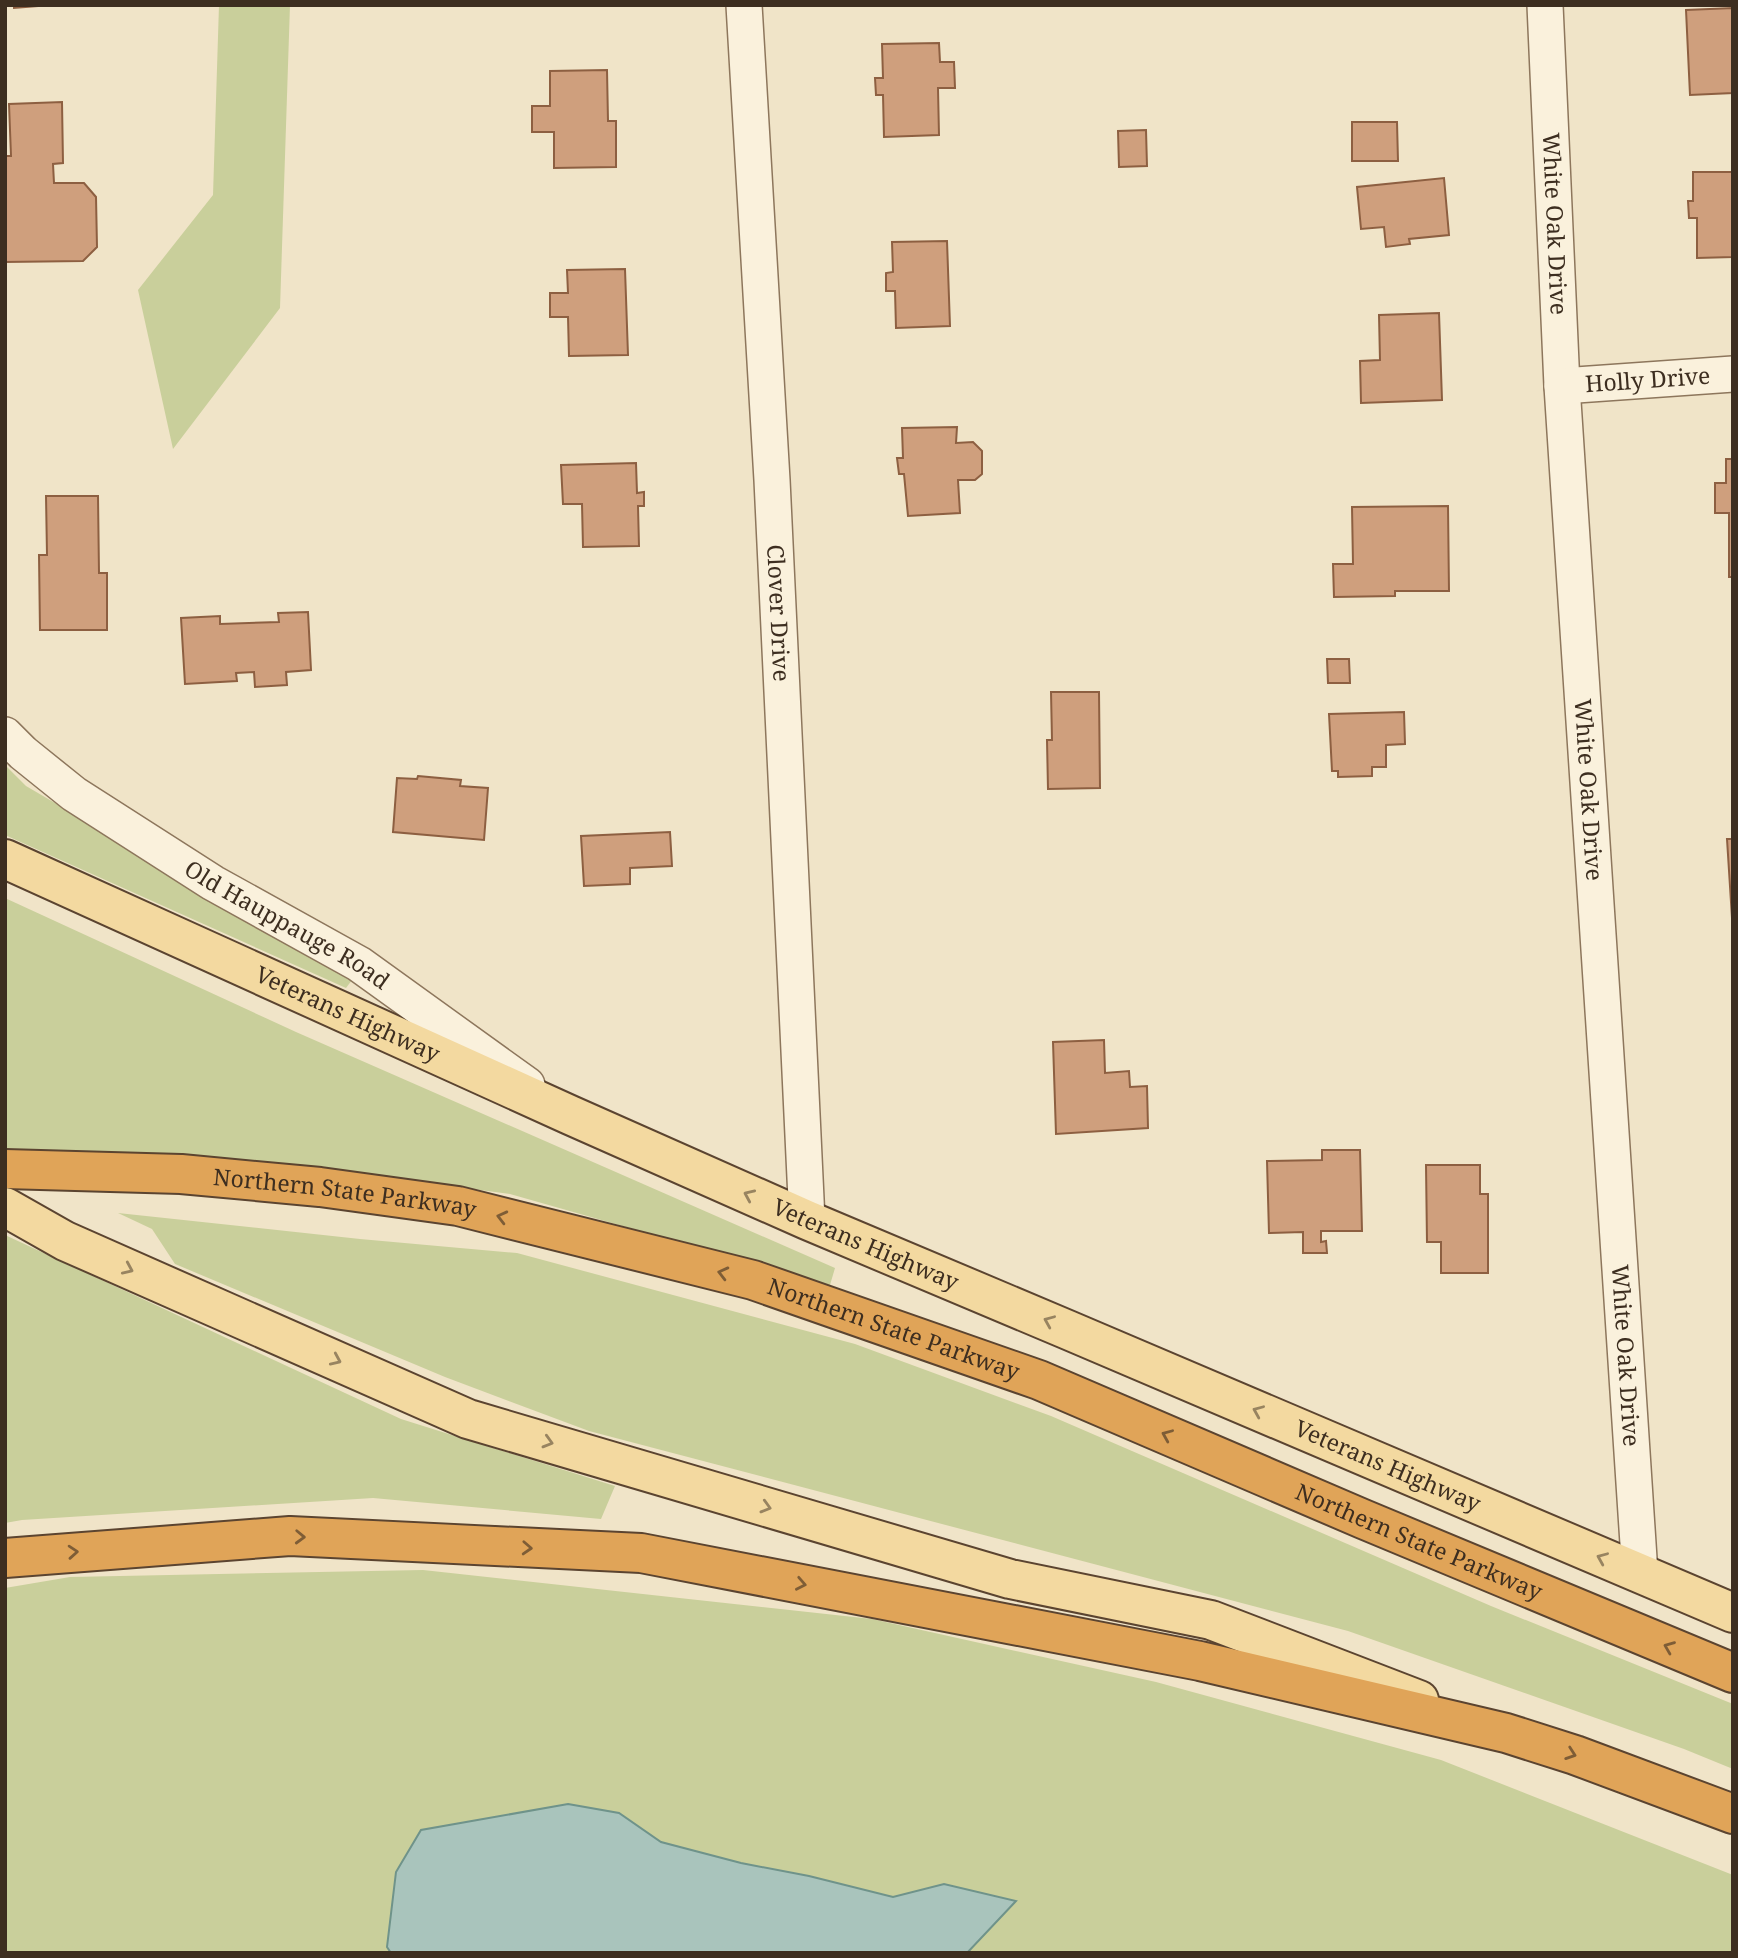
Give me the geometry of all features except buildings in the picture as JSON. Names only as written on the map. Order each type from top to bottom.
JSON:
[{"type":"highway","name":"Northern State Parkway","points":[[5,1169],[181,1174],[320,1187],[458,1206],[753,1280],[1039,1380],[1733,1673]]},
{"type":"highway","points":[[5,1558],[290,1536],[641,1553],[1200,1661],[1506,1733],[1575,1755],[1733,1814]]},
{"type":"main road","name":"Veterans Highway","points":[[5,859],[807,1220],[1733,1613]]},
{"type":"main road","points":[[5,1207],[65,1241],[468,1419],[1010,1579],[1211,1620],[1506,1733]]},
{"type":"street","name":"Clover Drive","points":[[744,5],[771,466],[807,1220]]},
{"type":"street","name":"White Oak Drive","points":[[1545,5],[1562,386],[1640,1574]]},
{"type":"street","name":"Holly Drive","points":[[1562,386],[1733,374]]},
{"type":"street","name":"Old Hauppauge Road","points":[[5,736],[74,794],[213,883],[359,964],[570,1115]]},
{"type":"green space","points":[[219,5],[290,5],[280,308],[173,449],[138,290],[213,195]]},
{"type":"green space","points":[[5,765],[26,786],[294,943],[352,980],[346,988],[5,835]]},
{"type":"green space","points":[[5,898],[296,1032],[835,1268],[830,1285],[510,1194],[279,1163],[5,1152]]},
{"type":"green space","points":[[118,1213],[517,1253],[855,1344],[1051,1416],[1491,1606],[1733,1704],[1733,1769],[1684,1749],[1348,1631],[589,1431],[445,1377],[175,1264],[152,1229]]},
{"type":"green space","points":[[5,1235],[401,1419],[615,1486],[601,1519],[373,1498],[5,1523]]},
{"type":"green space","points":[[423,1570],[872,1619],[1156,1682],[1441,1760],[1733,1875],[1733,1953],[967,1953],[1015,1901],[944,1884],[893,1897],[661,1842],[619,1813],[387,1947],[391,1953],[5,1953],[5,1588],[70,1577]]},
{"type":"water","points":[[568,1804],[619,1813],[661,1842],[893,1897],[944,1884],[1016,1901],[967,1953],[391,1953],[387,1947],[396,1872],[421,1830]]}]
